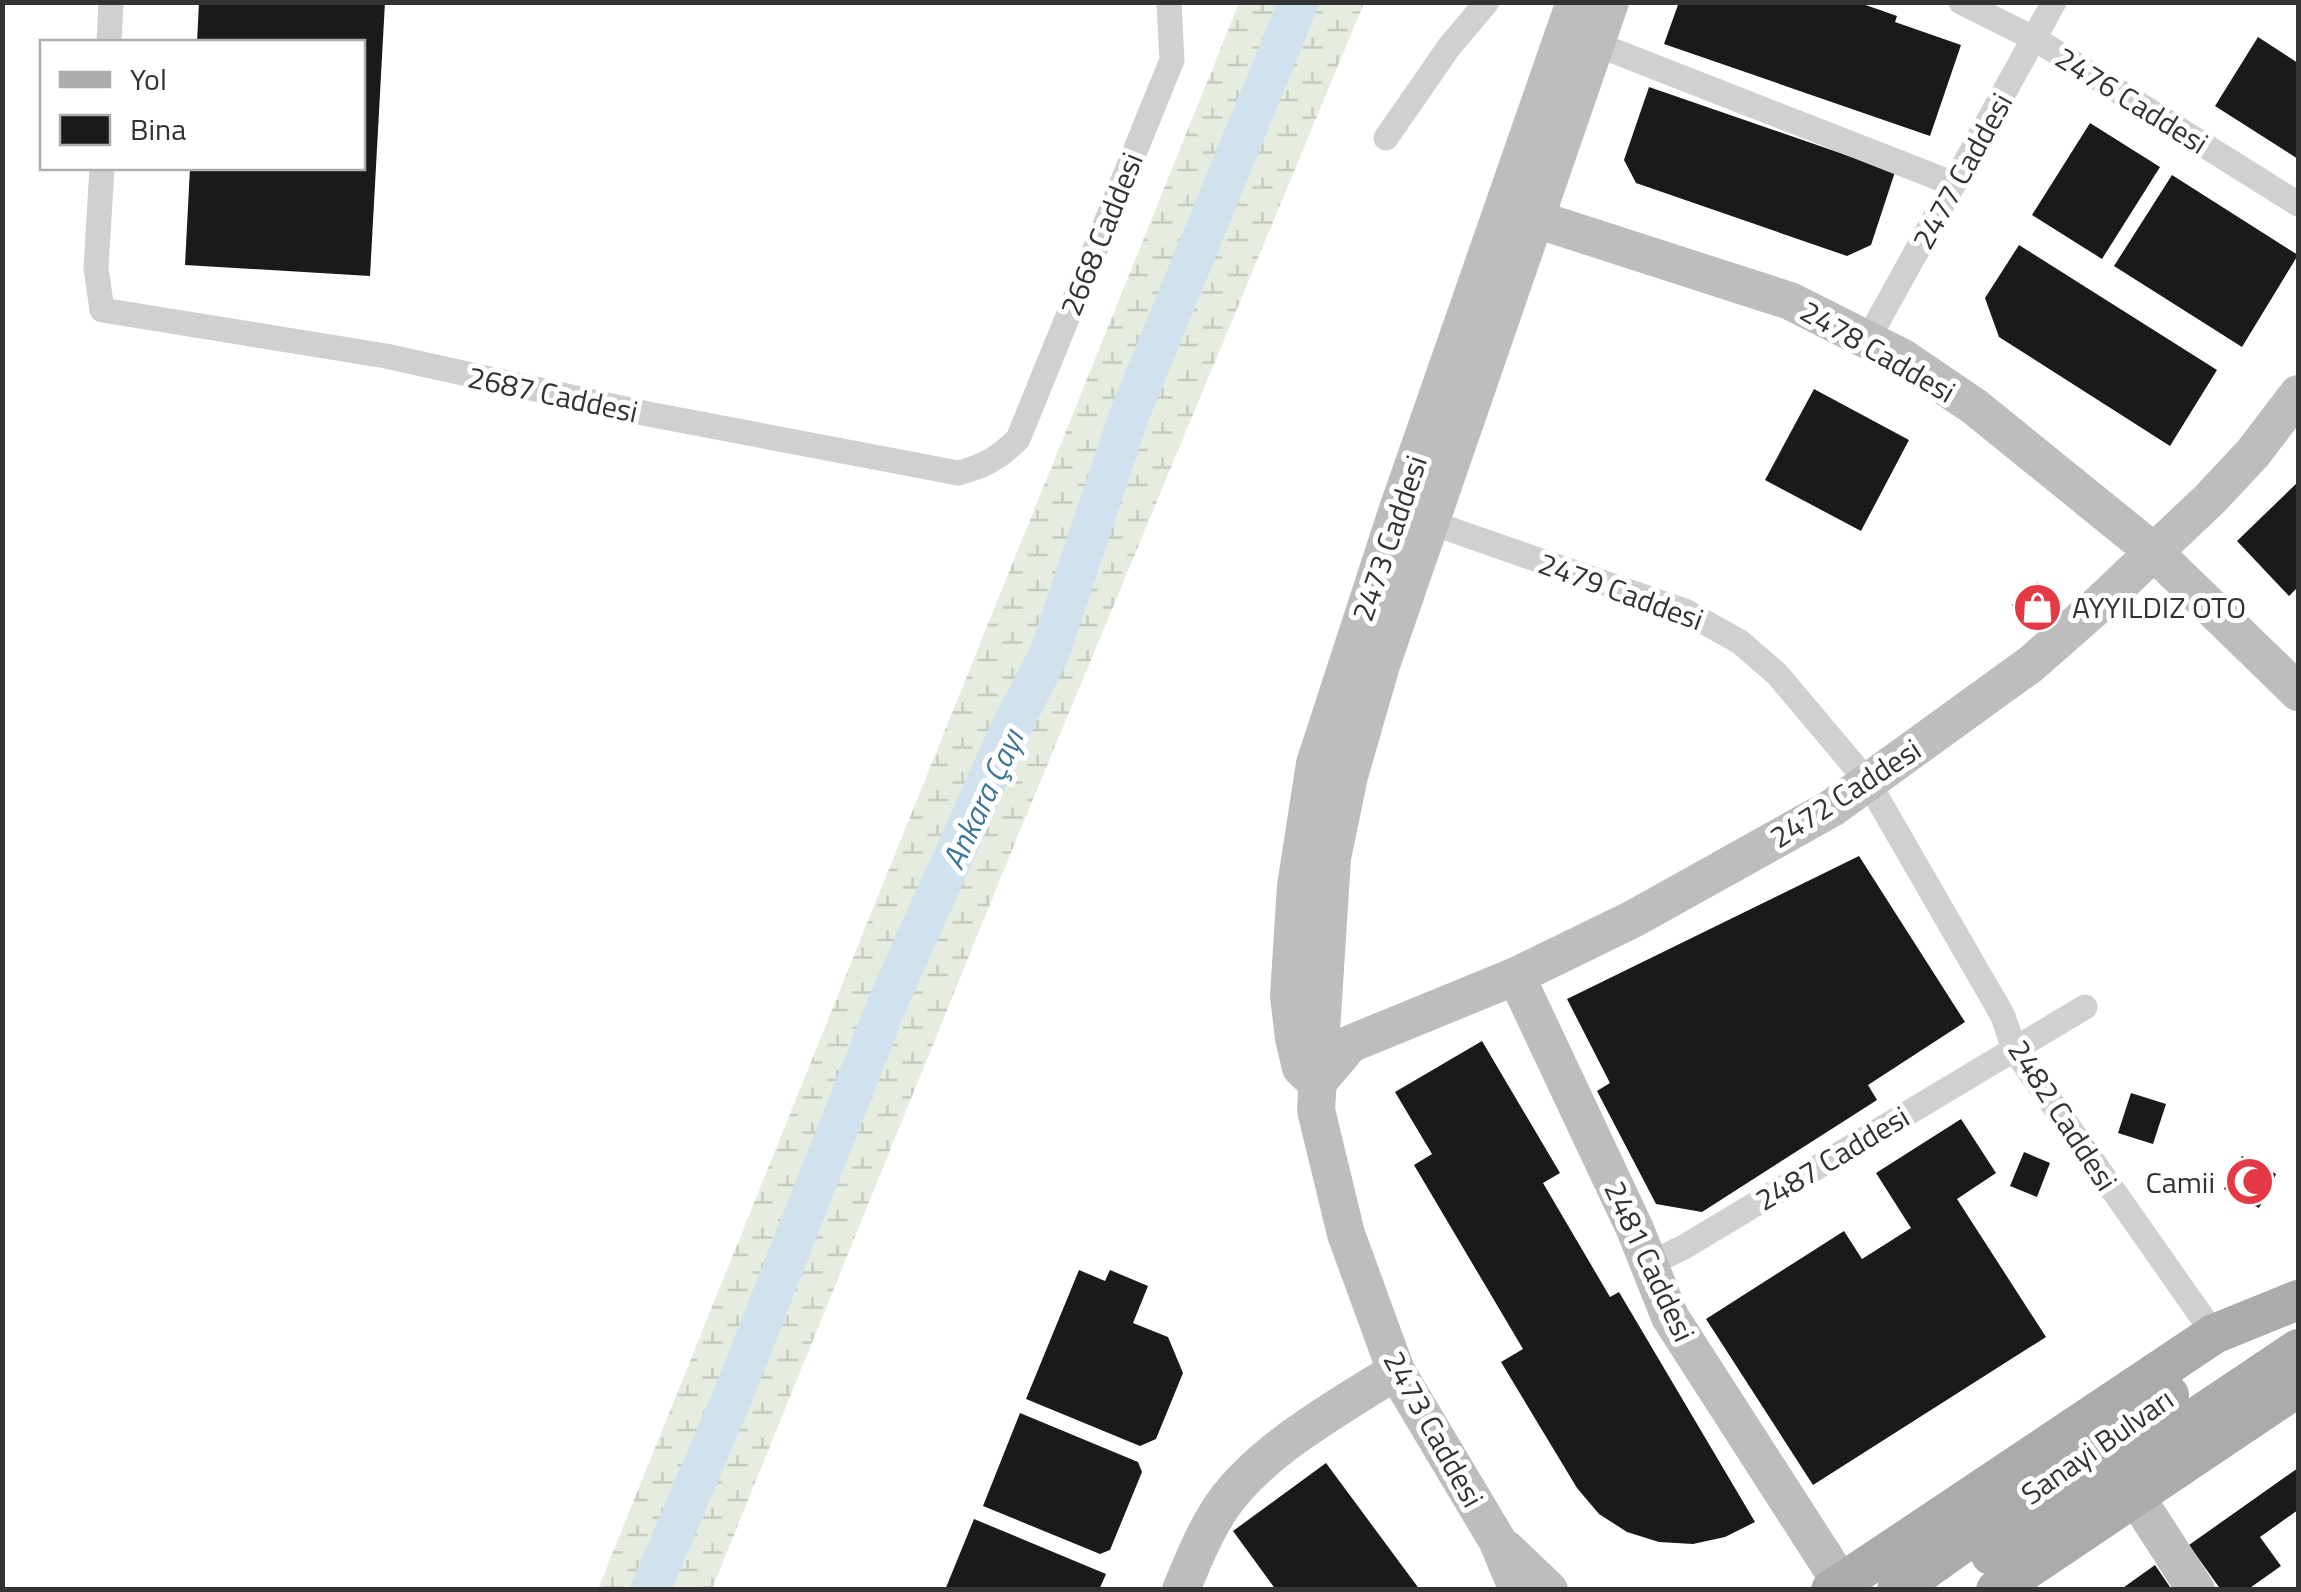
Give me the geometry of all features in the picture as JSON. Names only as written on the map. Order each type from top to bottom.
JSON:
[{"type":"main road","points":[[1836,1586],[2214,1334],[2298,1302]]},
{"type":"main road","name":"Sanayi Bulvarı","points":[[1896,1590],[2298,1302]]},
{"type":"main road","name":"Sanayi Bulvarı","points":[[1943,1590],[2298,1349]]},
{"type":"main road","points":[[1996,1590],[2298,1387]]},
{"type":"street","points":[[109,40],[111,2]]},
{"type":"street","name":"2668 Caddesi","points":[[1001,456],[1018,439],[1172,60],[1170,2]]},
{"type":"street","points":[[1386,138],[1449,47],[1488,2]]},
{"type":"street","name":"2473 Caddesi","points":[[1518,1590],[1497,1540],[1396,1372],[1346,1234],[1316,1110],[1328,891],[1342,806],[1381,665],[1432,523],[1520,214],[1575,2]]},
{"type":"street","name":"2473 Caddesi","points":[[1317,1084],[1302,1068],[1289,996],[1296,886],[1314,764],[1397,512],[1520,214],[1596,44],[1610,2]]},
{"type":"street","name":"2476 Caddesi","points":[[1962,2],[2035,40],[2298,204]]},
{"type":"street","name":"2477 Caddesi","points":[[1868,339],[2054,2]]},
{"type":"street","points":[[1596,44],[1954,184]]},
{"type":"street","name":"2687 Caddesi","points":[[102,170],[96,268],[102,310],[386,356],[648,414],[958,472],[981,468],[1001,456]]},
{"type":"street","name":"2478 Caddesi","points":[[1520,214],[1790,301],[1903,358],[1975,407],[2154,552],[2298,692]]},
{"type":"street","name":"2472 Caddesi","points":[[1317,1084],[1350,1044],[1516,976],[1633,919],[1819,816],[2031,664],[2220,488],[2295,406]]},
{"type":"street","name":"2479 Caddesi","points":[[1432,523],[1709,622],[1777,674],[1868,782]]},
{"type":"street","name":"2482 Caddesi","points":[[1868,782],[2003,1016],[2014,1049],[2214,1334]]},
{"type":"street","name":"2481 Caddesi","points":[[1516,976],[1636,1229],[1670,1317],[1836,1586]]},
{"type":"street","name":"2487 Caddesi","points":[[1649,1264],[1684,1248],[2085,1007]]},
{"type":"street","points":[[1181,1590],[1220,1508],[1250,1473],[1327,1415],[1396,1372]]},
{"type":"street","points":[[2134,1494],[2196,1590]]},
{"type":"street","name":"2473 Caddesi","points":[[1497,1540],[1550,1590]]},
{"type":"green space","points":[[1239,3],[1364,3],[1014,845],[712,1589],[598,1589]]},
{"type":"building","points":[[199,2],[385,2],[370,276],[185,265],[190,170],[365,170],[365,40],[197,40]]},
{"type":"building","points":[[1679,2],[1857,2],[1897,16],[1895,22],[1961,45],[1930,136],[1664,44]]},
{"type":"building","points":[[2258,37],[2298,63],[2298,159],[2215,106]]},
{"type":"building","points":[[1649,87],[1895,172],[1871,245],[1847,256],[1636,183],[1624,160]]},
{"type":"building","points":[[2090,123],[2160,167],[2102,259],[2032,215]]},
{"type":"building","points":[[2172,175],[2298,255],[2242,347],[2114,266]]},
{"type":"building","points":[[2019,245],[2217,370],[2170,446],[1999,337],[1985,298]]},
{"type":"building","points":[[1814,389],[1909,440],[1861,531],[1765,480]]},
{"type":"building","points":[[2298,482],[2298,587],[2289,596],[2237,541]]},
{"type":"building","name":"AYYILDIZ OTO","points":[[2037,582],[2062,610],[2037,632],[2012,605]]},
{"type":"building","points":[[1859,856],[1965,1022],[1868,1085],[1877,1100],[1702,1212],[1656,1204],[1597,1091],[1610,1083],[1567,999]]},
{"type":"building","points":[[1482,1041],[1560,1173],[1543,1183],[1610,1297],[1619,1292],[1755,1522],[1725,1537],[1693,1544],[1659,1542],[1627,1532],[1599,1514],[1577,1488],[1501,1362],[1523,1349],[1414,1165],[1432,1154],[1395,1092]]},
{"type":"building","points":[[2131,1093],[2166,1104],[2153,1144],[2118,1133]]},
{"type":"building","points":[[1961,1119],[1996,1173],[1957,1199],[2046,1337],[1813,1485],[1706,1319],[1844,1231],[1862,1259],[1911,1228],[1876,1173]]},
{"type":"building","points":[[2024,1152],[2050,1163],[2037,1197],[2010,1186]]},
{"type":"building","name":"Camii","points":[[2242,1156],[2276,1174],[2259,1208],[2224,1189]]},
{"type":"building","points":[[1079,1270],[1105,1281],[1110,1270],[1148,1286],[1133,1323],[1168,1337],[1183,1373],[1156,1439],[1140,1446],[1026,1399]]},
{"type":"building","points":[[1020,1413],[1138,1462],[1142,1472],[1110,1550],[1100,1554],[983,1506]]},
{"type":"building","points":[[1326,1463],[1420,1590],[1276,1590],[1233,1531]]},
{"type":"building","points":[[2298,1468],[2298,1510],[2260,1537],[2281,1566],[2247,1590],[2221,1590],[2189,1545]]},
{"type":"building","points":[[974,1519],[1106,1574],[1099,1590],[945,1590]]},
{"type":"building","points":[[2155,1565],[2172,1590],[2120,1590]]},
{"type":"waterway","name":"Ankara Çayı","points":[[650,1590],[733,1395],[888,1002],[1010,730],[1049,654],[1130,413],[1299,2]]},
{"type":"place","name":"AYYILDIZ OTO","points":[[2037,607]]},
{"type":"place","name":"Camii","points":[[2250,1182]]}]
